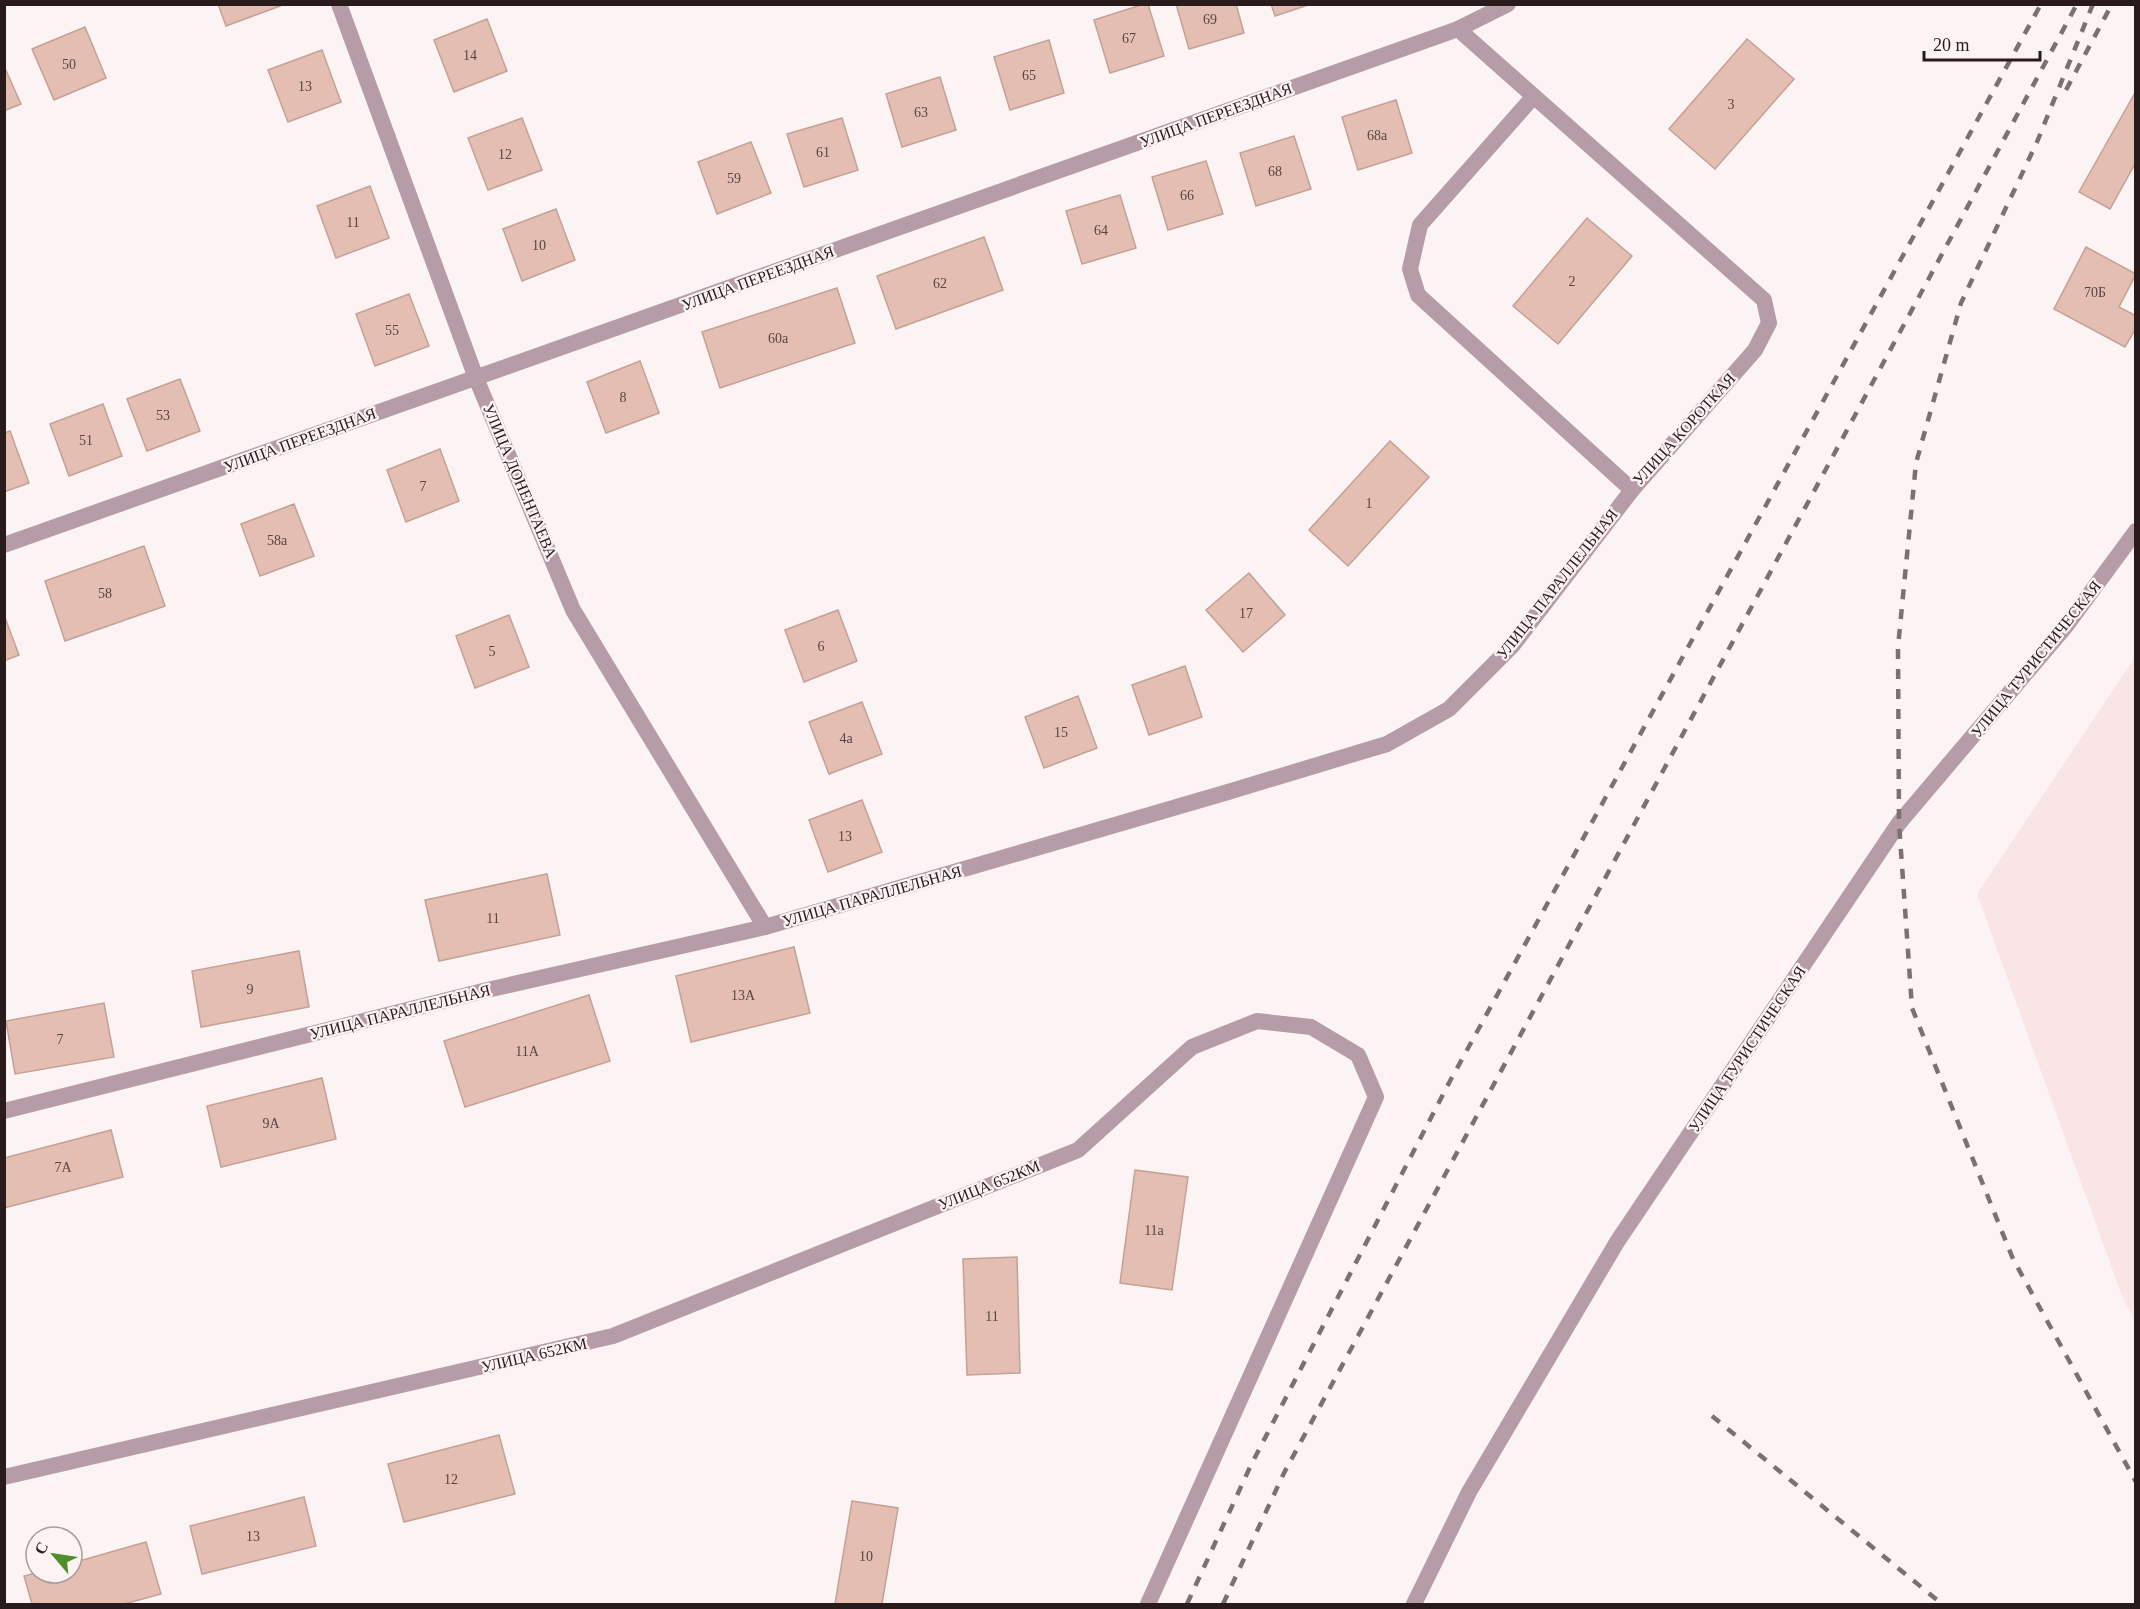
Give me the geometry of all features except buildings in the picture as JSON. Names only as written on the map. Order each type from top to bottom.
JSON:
[{"type":"street","name":"УЛИЦА ДОНЕНТАЕВА","points":[[339,4],[476,378],[573,610],[765,927]]},
{"type":"street","name":"УЛИЦА ПЕРЕЕЗДНАЯ","points":[[4,545],[1458,29],[1508,4]]},
{"type":"street","name":"УЛИЦА КОРОТКАЯ","points":[[1458,29],[1534,96],[1764,300],[1769,323],[1755,350],[1632,490],[1418,295],[1410,268],[1420,225],[1534,96]]},
{"type":"street","name":"УЛИЦА ПАРАЛЛЕЛЬНАЯ","points":[[4,1111],[483,991],[765,927],[1388,744],[1449,709],[1513,645],[1632,490]]},
{"type":"street","name":"УЛИЦА ТУРИСТИЧЕСКАЯ","points":[[1414,1605],[1469,1492],[1617,1242],[1899,823],[2066,626],[2136,531]]},
{"type":"street","name":"УЛИЦА 652КМ","points":[[4,1477],[613,1336],[1078,1150],[1192,1047],[1257,1021],[1311,1027],[1358,1055],[1376,1097],[1148,1605]]},
{"type":"shaded area","points":[[2135,657],[2135,1322],[2122,1296],[1977,894]]},
{"type":"railway","points":[[1187,1604],[1251,1465],[1450,1081],[2041,4]]},
{"type":"railway","points":[[1223,1604],[1284,1473],[2077,4]]},
{"type":"railway","points":[[2093,4],[2037,142],[1961,303],[1916,463],[1898,647],[1899,823],[1912,1008],[2013,1259],[2136,1482]]},
{"type":"railway","points":[[2066,90],[2112,4]]},
{"type":"railway","points":[[1712,1416],[1942,1604]]}]
